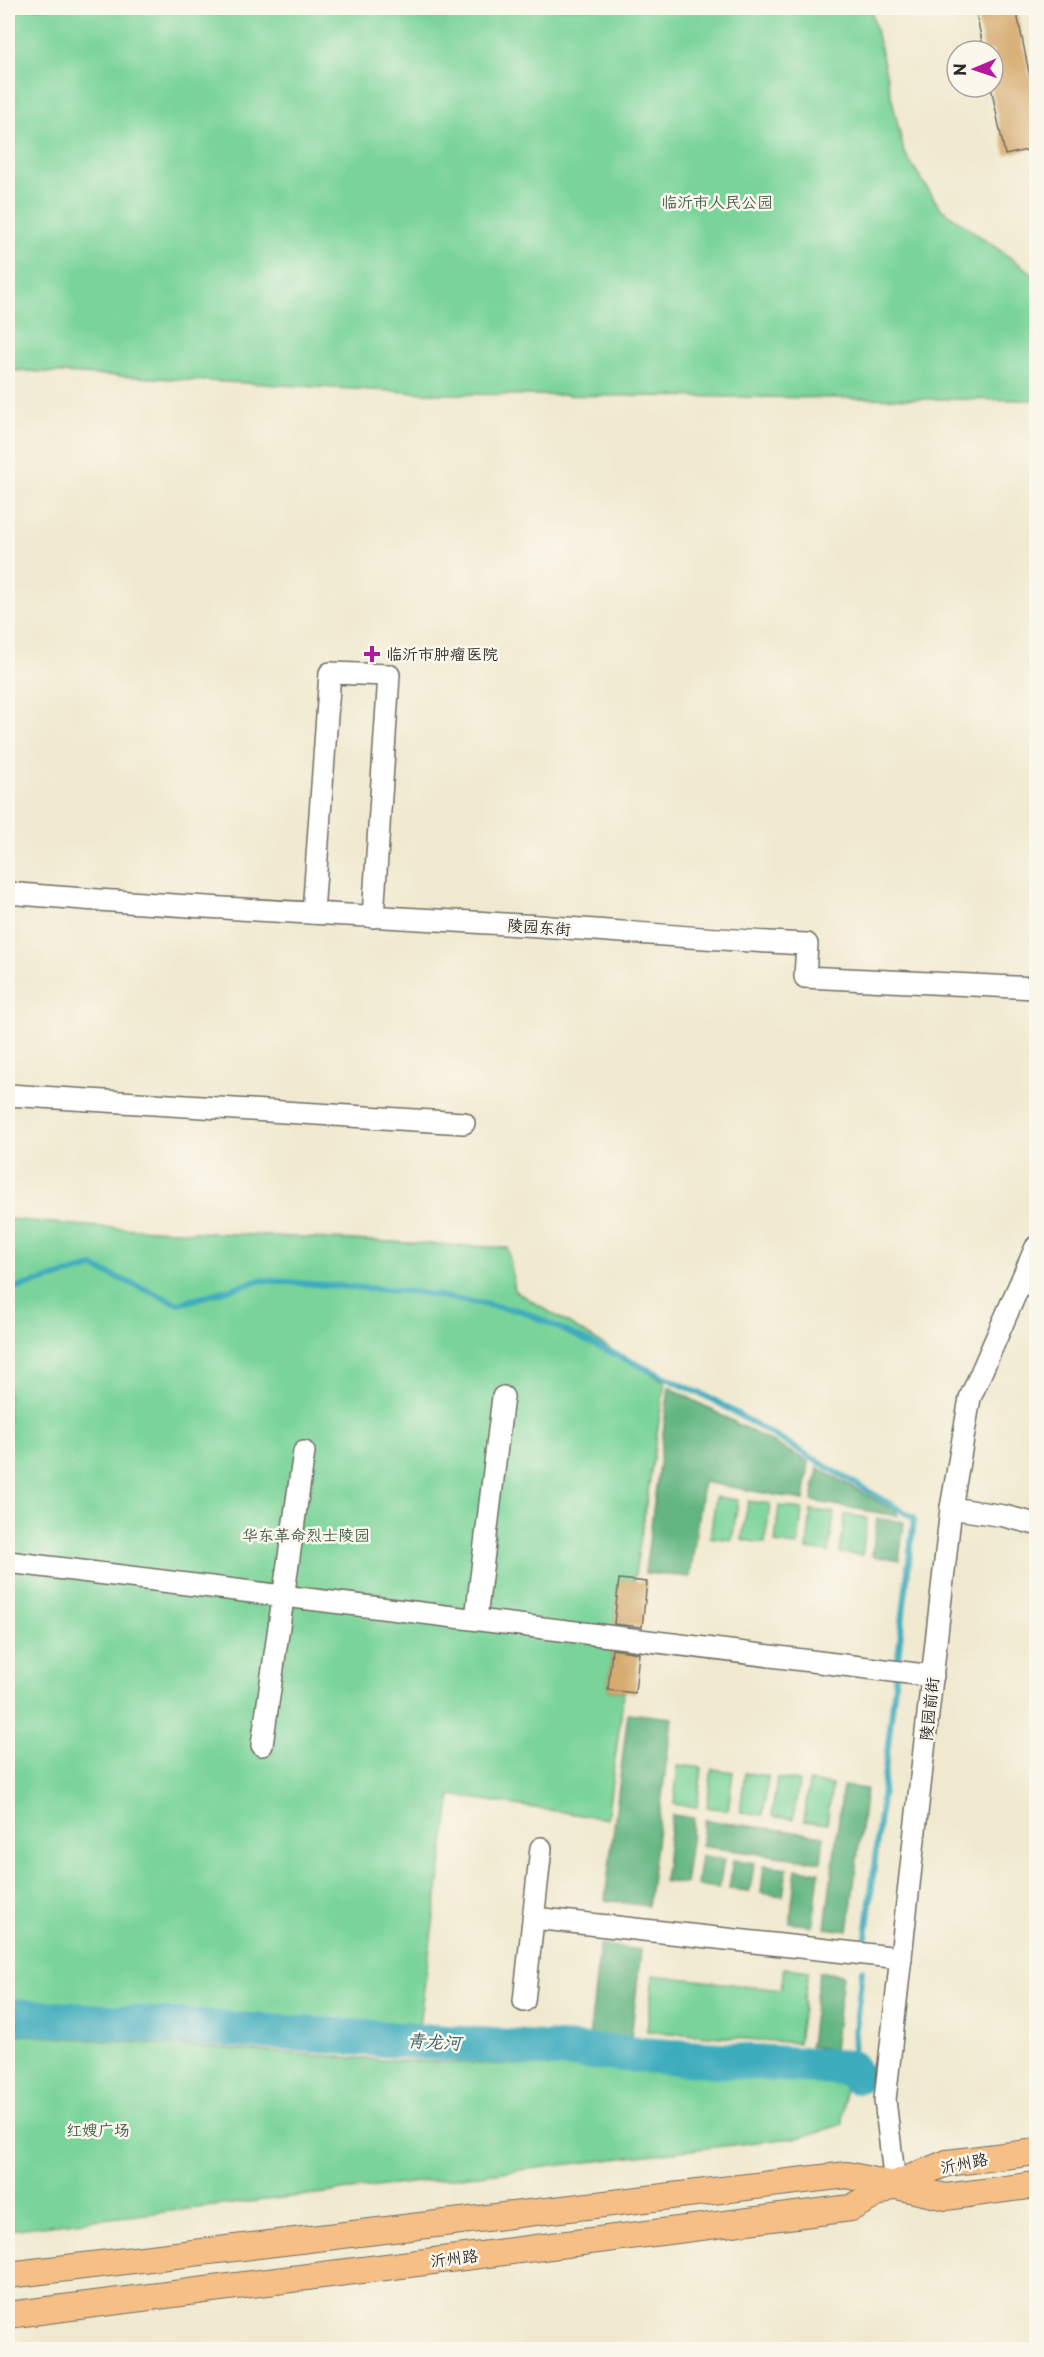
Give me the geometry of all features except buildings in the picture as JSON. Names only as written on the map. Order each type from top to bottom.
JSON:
[{"type":"main road","name":"沂州路","points":[[8,2315],[851,2208],[895,2184],[947,2163],[1036,2152]]},
{"type":"main road","name":"沂州路","points":[[8,2274],[848,2175],[946,2197],[1036,2185]]},
{"type":"street","points":[[313,913],[330,673],[389,675],[373,917]]},
{"type":"street","name":"陵园东街","points":[[8,893],[143,905],[524,925],[692,939],[807,944],[805,977],[1036,988]]},
{"type":"street","points":[[8,1095],[464,1123]]},
{"type":"street","name":"陵园前街","points":[[895,2184],[885,2100],[951,1508],[970,1398],[1036,1247]]},
{"type":"street","points":[[476,1618],[503,1397]]},
{"type":"street","points":[[262,1744],[304,1452]]},
{"type":"street","points":[[951,1508],[1004,1516],[1036,1524]]},
{"type":"street","points":[[8,1562],[283,1594],[933,1676]]},
{"type":"street","points":[[524,2001],[541,1848]]},
{"type":"street","points":[[534,1918],[901,1958]]},
{"type":"green space","name":"临沂市人民公园","points":[[8,8],[871,8],[904,152],[940,208],[1036,276],[1036,400],[446,394],[8,370]]},
{"type":"green space","name":"华东革命烈士陵园","points":[[8,1219],[97,1227],[508,1248],[515,1291],[665,1382],[634,1581],[619,1580],[608,1690],[624,1692],[607,1819],[451,1795],[419,2024],[8,2001]]},
{"type":"green space","points":[[669,1387],[809,1462],[804,1500],[703,1482],[690,1577],[645,1573]]},
{"type":"green space","points":[[818,1468],[897,1512],[897,1516],[812,1501]]},
{"type":"green space","points":[[716,1497],[738,1500],[732,1540],[710,1537]]},
{"type":"green space","points":[[748,1501],[770,1504],[765,1543],[742,1540]]},
{"type":"green space","points":[[779,1506],[802,1509],[798,1546],[775,1543]]},
{"type":"green space","points":[[811,1510],[834,1513],[829,1552],[807,1549]]},
{"type":"green space","points":[[845,1515],[867,1518],[862,1555],[840,1553]]},
{"type":"green space","points":[[877,1519],[904,1522],[899,1560],[872,1556]]},
{"type":"green space","points":[[628,1713],[672,1718],[648,1906],[605,1900]]},
{"type":"green space","points":[[678,1765],[702,1768],[697,1807],[674,1804]]},
{"type":"green space","points":[[712,1769],[733,1772],[728,1810],[707,1807]]},
{"type":"green space","points":[[745,1773],[768,1776],[763,1815],[740,1812]]},
{"type":"green space","points":[[777,1778],[799,1781],[793,1819],[772,1816]]},
{"type":"green space","points":[[809,1782],[832,1785],[827,1824],[804,1821]]},
{"type":"green space","points":[[843,1786],[866,1789],[848,1931],[825,1928]]},
{"type":"green space","points":[[672,1815],[694,1818],[685,1884],[664,1881]]},
{"type":"green space","points":[[705,1820],[824,1836],[821,1862],[701,1846]]},
{"type":"green space","points":[[701,1856],[724,1859],[719,1888],[697,1885]]},
{"type":"green space","points":[[733,1860],[754,1863],[750,1891],[729,1889]]},
{"type":"green space","points":[[764,1865],[787,1868],[783,1896],[761,1893]]},
{"type":"green space","points":[[796,1869],[819,1872],[813,1926],[790,1923]]},
{"type":"green space","points":[[600,1945],[641,1950],[630,2046],[589,2041]]},
{"type":"green space","points":[[784,1968],[808,1971],[798,2043],[647,2031],[653,1975],[781,1990]]},
{"type":"green space","points":[[819,1972],[843,1975],[834,2050],[810,2046]]},
{"type":"green space","name":"红嫂广场","points":[[8,2034],[383,2060],[845,2078],[843,2124],[801,2137],[8,2230]]},
{"type":"waterway","points":[[8,1286],[16,1288],[93,1267],[179,1304],[261,1280],[416,1292],[522,1311],[712,1399],[914,1518],[866,1937]]},
{"type":"waterway","points":[[851,2068],[862,1970]]},
{"type":"waterway","name":"青龙河","points":[[8,2016],[851,2068],[856,2076]]},
{"type":"place","name":"临沂市肿瘤医院","points":[[372,654]]}]
